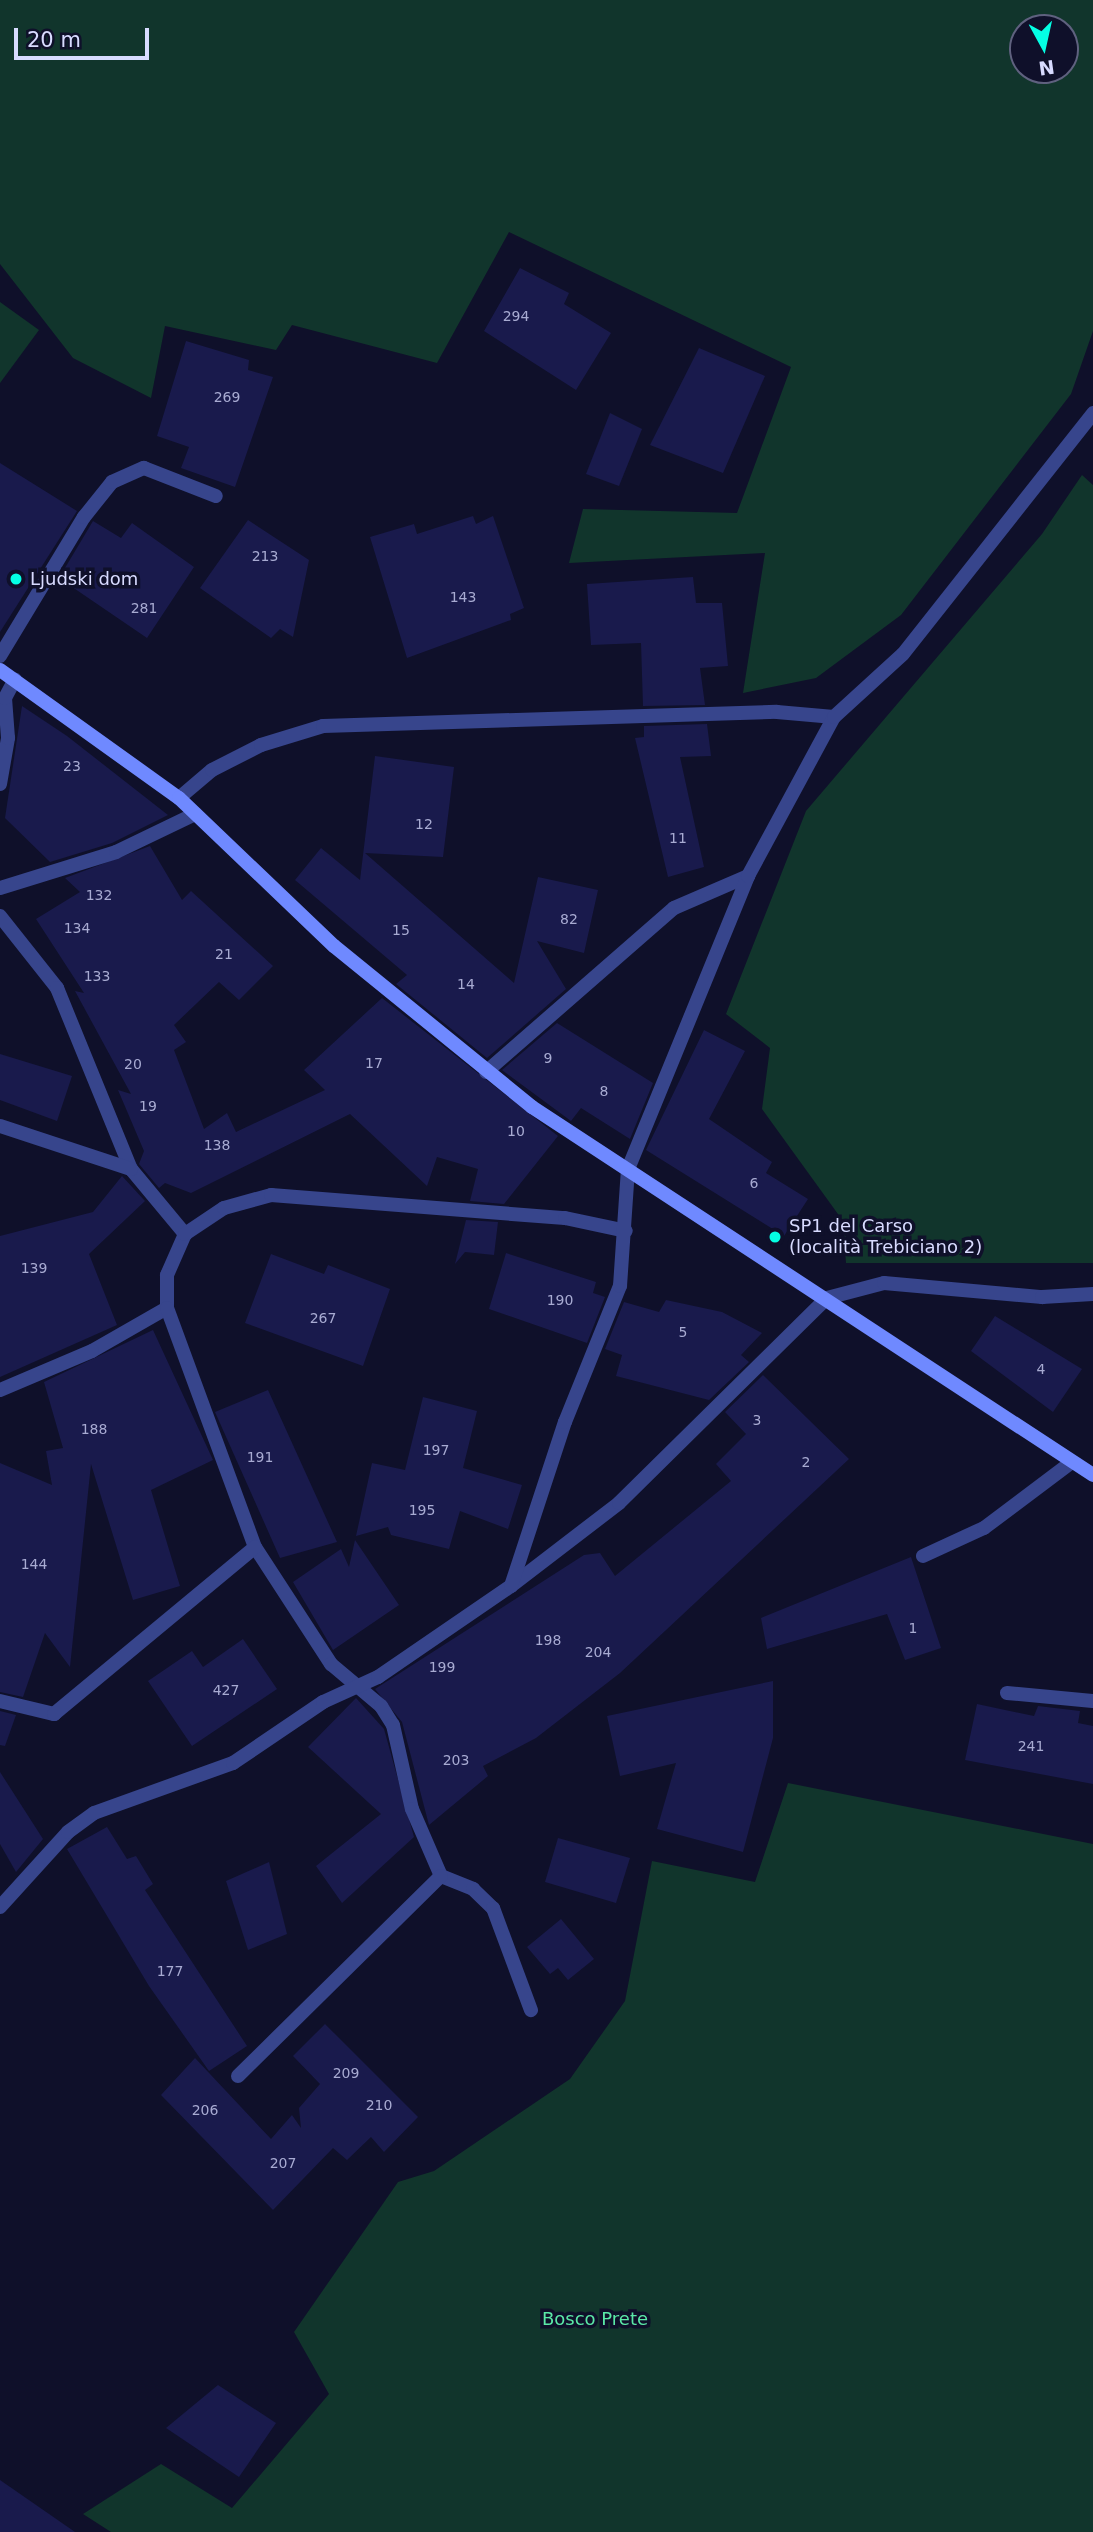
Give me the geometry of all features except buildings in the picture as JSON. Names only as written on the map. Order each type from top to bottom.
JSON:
[{"type":"main road","points":[[0,670],[179,799],[334,946],[486,1072],[628,1169],[1093,1475]]},
{"type":"street","points":[[511,1586],[565,1422],[612,1311],[626,1231],[628,1169],[748,876],[834,717],[903,654],[1093,413]]},
{"type":"street","points":[[0,656],[83,517],[112,482],[144,468],[216,496]]},
{"type":"street","points":[[0,784],[5,698],[15,680]]},
{"type":"street","points":[[179,799],[212,770],[261,745],[323,726],[777,712],[834,717]]},
{"type":"street","points":[[0,888],[116,852],[195,814]]},
{"type":"street","points":[[486,1072],[674,908],[748,876]]},
{"type":"street","points":[[0,916],[57,988],[131,1169],[185,1234]]},
{"type":"street","points":[[0,1126],[131,1169]]},
{"type":"street","points":[[531,2010],[493,1908],[473,1889],[441,1876],[412,1809],[393,1726],[323,1655],[255,1547],[167,1308],[167,1275],[185,1234],[224,1208],[271,1195],[565,1218],[626,1231]]},
{"type":"street","points":[[0,1907],[68,1832],[94,1813],[233,1763],[323,1702],[358,1688],[511,1586],[619,1503],[827,1298],[884,1283],[1042,1297],[1093,1294]]},
{"type":"street","points":[[0,1390],[92,1351],[167,1308]]},
{"type":"street","points":[[923,1556],[984,1528],[1072,1462]]},
{"type":"street","points":[[0,1701],[54,1714],[255,1547]]},
{"type":"street","points":[[1007,1693],[1093,1701]]},
{"type":"street","points":[[238,2076],[441,1876]]},
{"type":"green space","points":[[0,0],[1093,0],[1093,331],[1071,394],[901,615],[816,678],[743,693],[765,553],[569,563],[583,509],[737,513],[791,367],[509,232],[437,363],[292,325],[276,350],[165,326],[151,398],[73,358],[0,264]]},
{"type":"green space","points":[[0,302],[39,330],[0,383]]},
{"type":"green space","points":[[1082,475],[1093,485],[1093,1263],[846,1263],[843,1221],[762,1109],[770,1048],[726,1014],[806,811],[1042,534]]},
{"type":"green space","name":"Bosco Prete","points":[[788,1783],[1093,1844],[1093,2532],[111,2532],[83,2514],[161,2464],[232,2508],[329,2394],[294,2332],[398,2182],[434,2171],[570,2079],[625,2001],[652,1861],[755,1882]]},
{"type":"place","name":"Ljudski dom","points":[[16,579]]},
{"type":"place","name":"SP1 del Carso (località Trebiciano 2)","points":[[775,1237]]}]
